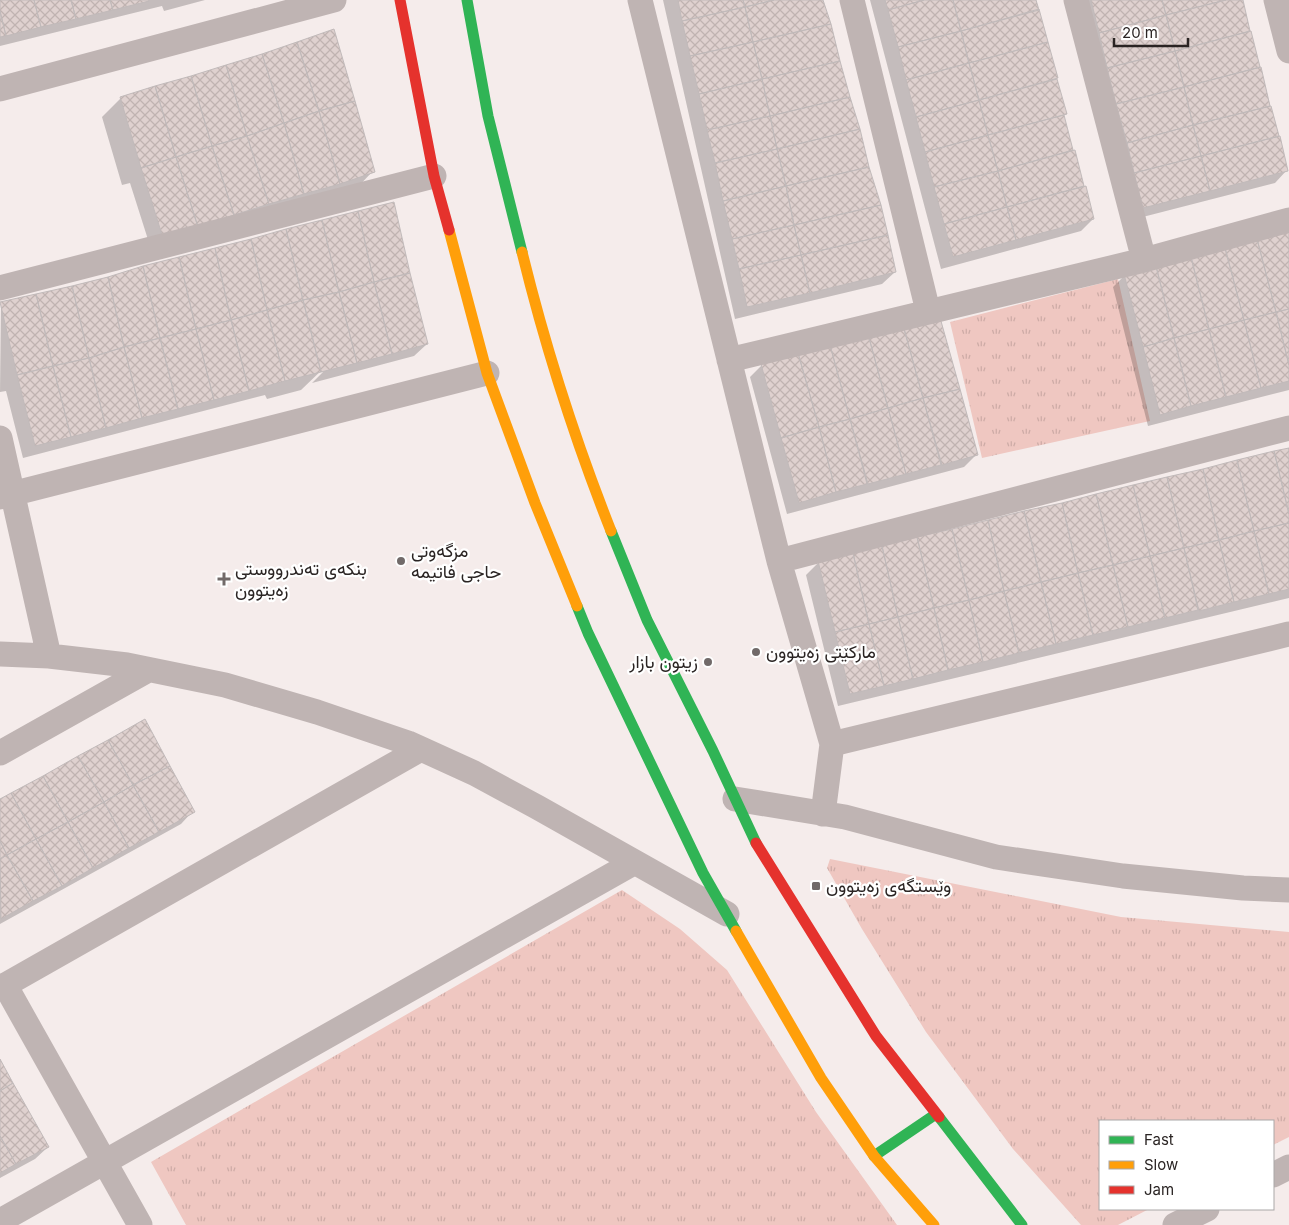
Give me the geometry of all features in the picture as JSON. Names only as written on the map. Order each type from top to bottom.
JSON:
[{"type":"street","points":[[0,89],[334,0]]},
{"type":"street","points":[[400,0],[434,176],[487,373],[535,503],[588,633],[703,874],[821,1078],[874,1156],[934,1225]]},
{"type":"street","points":[[467,0],[488,116],[523,257],[554,370],[592,484],[647,620],[736,798],[756,843],[876,1036],[1022,1225]]},
{"type":"street","points":[[640,0],[779,561],[832,744],[823,814]]},
{"type":"street","points":[[852,0],[928,311]]},
{"type":"street","points":[[1076,0],[1144,260]]},
{"type":"street","points":[[1276,0],[1289,51]]},
{"type":"street","points":[[0,288],[434,176]]},
{"type":"street","points":[[729,360],[1144,260],[1289,220]]},
{"type":"street","points":[[6,495],[487,373]]},
{"type":"street","points":[[779,561],[1289,428]]},
{"type":"street","points":[[0,438],[6,495],[49,656]]},
{"type":"street","points":[[832,744],[1289,634]]},
{"type":"street","points":[[0,654],[49,656],[127,665],[234,688],[317,712],[421,749],[474,773],[529,802],[727,914]]},
{"type":"street","points":[[0,753],[148,670]]},
{"type":"street","points":[[140,1225],[3,986],[421,749]]},
{"type":"street","points":[[736,798],[845,817],[996,857],[1123,876],[1243,888],[1289,890]]},
{"type":"street","points":[[0,1221],[635,862]]},
{"type":"street","points":[[874,1156],[936,1114]]},
{"type":"street","points":[[1274,1175],[1289,1167]]},
{"type":"street","points":[[1175,1225],[1205,1210]]},
{"type":"green space","points":[[1118,279],[1150,421],[982,458],[950,322]]},
{"type":"green space","points":[[830,859],[1121,917],[1289,932],[1289,1137],[1274,1144],[1274,1120],[1099,1120],[1099,1210],[1147,1210],[1118,1225],[1081,1225],[1013,1149],[926,1032],[862,929],[827,868]]},
{"type":"green space","points":[[622,890],[680,929],[727,970],[816,1112],[897,1225],[186,1225],[151,1162]]},
{"type":"building","points":[[0,0],[34,0],[41,27],[6,36],[0,11]]},
{"type":"building","points":[[34,0],[71,0],[76,19],[41,27]]},
{"type":"building","points":[[71,0],[110,0],[113,10],[76,19]]},
{"type":"building","points":[[110,0],[149,0],[149,1],[113,10]]},
{"type":"building","points":[[678,0],[743,0],[745,7],[682,21]]},
{"type":"building","points":[[743,0],[774,0],[745,7]]},
{"type":"building","points":[[774,0],[823,0],[831,24],[753,42],[745,7]]},
{"type":"building","points":[[885,0],[924,0],[888,10]]},
{"type":"building","points":[[924,0],[953,0],[961,31],[898,47],[888,10]]},
{"type":"building","points":[[953,0],[1036,0],[1039,10],[961,31]]},
{"type":"building","points":[[1091,0],[1162,0],[1166,15],[1099,33]]},
{"type":"building","points":[[1162,0],[1226,0],[1166,15]]},
{"type":"building","points":[[1226,0],[1243,0],[1250,31],[1175,51],[1166,15]]},
{"type":"building","points":[[745,7],[753,42],[690,56],[682,21]]},
{"type":"building","points":[[1039,9],[1048,42],[969,63],[961,31]]},
{"type":"building","points":[[0,11],[6,36],[0,37]]},
{"type":"building","points":[[1166,15],[1175,51],[1107,68],[1099,33]]},
{"type":"building","points":[[831,24],[840,61],[762,79],[753,42]]},
{"type":"building","points":[[334,29],[355,101],[319,111],[297,42]]},
{"type":"building","points":[[961,31],[969,63],[906,80],[898,47]]},
{"type":"building","points":[[1251,31],[1260,67],[1184,87],[1175,51]]},
{"type":"building","points":[[297,42],[319,111],[284,123],[262,54]]},
{"type":"building","points":[[753,42],[762,79],[699,94],[690,56]]},
{"type":"building","points":[[1048,42],[1058,78],[979,100],[969,63]]},
{"type":"building","points":[[1175,51],[1184,87],[1116,104],[1107,68]]},
{"type":"building","points":[[262,54],[284,123],[247,136],[226,65]]},
{"type":"building","points":[[840,61],[850,97],[770,116],[762,79]]},
{"type":"building","points":[[969,63],[979,100],[916,117],[906,80]]},
{"type":"building","points":[[226,65],[247,136],[212,146],[191,76]]},
{"type":"building","points":[[1261,67],[1270,106],[1193,125],[1184,87]]},
{"type":"building","points":[[191,76],[212,146],[176,157],[155,86]]},
{"type":"building","points":[[762,79],[770,116],[707,130],[699,94]]},
{"type":"building","points":[[1057,79],[1067,114],[988,135],[979,100]]},
{"type":"building","points":[[155,86],[176,157],[141,168],[120,97]]},
{"type":"building","points":[[1184,87],[1193,125],[1127,143],[1116,104]]},
{"type":"building","points":[[850,97],[860,129],[777,149],[770,116]]},
{"type":"building","points":[[979,100],[988,135],[925,152],[916,117]]},
{"type":"building","points":[[355,101],[375,172],[340,184],[319,111]]},
{"type":"building","points":[[1271,106],[1279,136],[1201,156],[1193,125]]},
{"type":"building","points":[[319,111],[340,184],[304,194],[284,123]]},
{"type":"building","points":[[1064,115],[1073,150],[998,171],[988,135]]},
{"type":"building","points":[[770,116],[777,149],[715,163],[707,130]]},
{"type":"building","points":[[284,123],[304,194],[269,204],[247,136]]},
{"type":"building","points":[[1193,125],[1201,156],[1134,173],[1127,143]]},
{"type":"building","points":[[860,129],[869,167],[786,186],[777,149]]},
{"type":"building","points":[[988,135],[998,171],[934,187],[925,152]]},
{"type":"building","points":[[247,136],[269,204],[234,215],[212,146]]},
{"type":"building","points":[[1280,136],[1288,171],[1210,191],[1201,156]]},
{"type":"building","points":[[212,146],[234,215],[198,227],[176,157]]},
{"type":"building","points":[[777,149],[786,186],[723,201],[715,163]]},
{"type":"building","points":[[1075,150],[1084,186],[1007,207],[998,171]]},
{"type":"building","points":[[1201,156],[1210,191],[1143,208],[1134,173]]},
{"type":"building","points":[[176,157],[198,227],[163,238],[141,168]]},
{"type":"building","points":[[869,167],[881,205],[794,225],[786,186]]},
{"type":"building","points":[[998,171],[1007,207],[944,224],[934,187]]},
{"type":"building","points":[[786,186],[794,225],[732,239],[723,201]]},
{"type":"building","points":[[1086,186],[1094,219],[1016,240],[1007,207]]},
{"type":"building","points":[[394,202],[410,273],[374,282],[358,211]]},
{"type":"building","points":[[881,205],[888,235],[801,255],[794,225]]},
{"type":"building","points":[[1007,207],[1016,240],[953,257],[944,224]]},
{"type":"building","points":[[358,211],[374,282],[339,292],[322,220]]},
{"type":"building","points":[[322,220],[339,292],[303,300],[286,229]]},
{"type":"building","points":[[794,225],[801,255],[739,269],[732,239]]},
{"type":"building","points":[[286,229],[303,300],[267,310],[251,239]]},
{"type":"building","points":[[1289,231],[1289,309],[1276,312],[1257,239]]},
{"type":"building","points":[[888,235],[896,272],[810,293],[801,255]]},
{"type":"building","points":[[251,239],[267,310],[231,320],[215,248]]},
{"type":"building","points":[[1257,239],[1276,312],[1244,320],[1225,248]]},
{"type":"building","points":[[215,248],[231,320],[196,329],[179,257]]},
{"type":"building","points":[[1225,248],[1244,320],[1209,329],[1191,257]]},
{"type":"building","points":[[801,255],[810,293],[747,307],[739,269]]},
{"type":"building","points":[[179,257],[196,329],[160,338],[143,266]]},
{"type":"building","points":[[1191,257],[1209,329],[1174,338],[1156,266]]},
{"type":"building","points":[[143,266],[160,338],[124,347],[108,277]]},
{"type":"building","points":[[1156,266],[1174,338],[1143,347],[1124,274]]},
{"type":"building","points":[[410,273],[428,344],[392,354],[374,282]]},
{"type":"building","points":[[108,277],[124,347],[89,358],[72,286]]},
{"type":"building","points":[[374,282],[392,354],[357,363],[339,292]]},
{"type":"building","points":[[72,286],[89,358],[53,366],[36,294]]},
{"type":"building","points":[[339,292],[357,363],[321,372],[303,300]]},
{"type":"building","points":[[36,294],[53,366],[17,375],[0,302]]},
{"type":"building","points":[[303,300],[321,372],[285,381],[267,310]]},
{"type":"building","points":[[1289,309],[1289,365],[1276,312]]},
{"type":"building","points":[[267,310],[285,381],[249,391],[231,320]]},
{"type":"building","points":[[1276,312],[1289,365],[1289,381],[1261,388],[1244,320]]},
{"type":"building","points":[[939,314],[960,389],[923,398],[903,325]]},
{"type":"building","points":[[231,320],[249,391],[214,400],[196,329]]},
{"type":"building","points":[[1244,320],[1261,388],[1226,397],[1209,329]]},
{"type":"building","points":[[903,325],[923,398],[888,408],[868,334]]},
{"type":"building","points":[[196,329],[214,400],[178,409],[160,338]]},
{"type":"building","points":[[1209,329],[1226,397],[1191,406],[1174,338]]},
{"type":"building","points":[[868,334],[888,408],[850,419],[830,345]]},
{"type":"building","points":[[160,338],[178,409],[142,418],[124,347]]},
{"type":"building","points":[[1174,338],[1191,406],[1160,415],[1143,347]]},
{"type":"building","points":[[830,345],[850,419],[819,427],[798,353]]},
{"type":"building","points":[[124,347],[142,418],[106,428],[89,358]]},
{"type":"building","points":[[798,353],[819,427],[781,438],[761,364]]},
{"type":"building","points":[[89,358],[106,428],[71,437],[53,366]]},
{"type":"building","points":[[53,366],[71,437],[35,446],[17,375]]},
{"type":"building","points":[[960,389],[978,455],[942,465],[923,398]]},
{"type":"building","points":[[923,398],[941,465],[906,474],[888,408]]},
{"type":"building","points":[[888,408],[906,474],[868,484],[850,419]]},
{"type":"building","points":[[850,419],[867,484],[836,492],[819,427]]},
{"type":"building","points":[[819,427],[836,492],[799,503],[781,438]]},
{"type":"building","points":[[1289,448],[1289,514],[1274,451]]},
{"type":"building","points":[[1274,451],[1289,514],[1289,523],[1254,531],[1237,460]]},
{"type":"building","points":[[1237,460],[1254,531],[1219,540],[1203,469]]},
{"type":"building","points":[[1203,469],[1219,540],[1184,548],[1167,477]]},
{"type":"building","points":[[1167,477],[1184,548],[1150,556],[1133,485]]},
{"type":"building","points":[[1133,485],[1150,556],[1113,565],[1096,494]]},
{"type":"building","points":[[1096,494],[1113,565],[1078,573],[1062,503]]},
{"type":"building","points":[[1062,503],[1078,573],[1041,582],[1024,511]]},
{"type":"building","points":[[1024,511],[1041,582],[1004,591],[988,520]]},
{"type":"building","points":[[988,520],[1004,591],[969,600],[952,529]]},
{"type":"building","points":[[1289,523],[1289,589],[1269,594],[1254,531]]},
{"type":"building","points":[[952,529],[969,600],[934,608],[917,537]]},
{"type":"building","points":[[1254,531],[1269,594],[1234,602],[1219,540]]},
{"type":"building","points":[[917,537],[934,608],[898,617],[882,546]]},
{"type":"building","points":[[1219,540],[1234,602],[1199,611],[1184,548]]},
{"type":"building","points":[[882,546],[898,617],[869,624],[853,553]]},
{"type":"building","points":[[1184,548],[1198,610],[1165,618],[1150,556]]},
{"type":"building","points":[[853,553],[869,624],[835,632],[818,561]]},
{"type":"building","points":[[1150,556],[1165,618],[1128,627],[1113,565]]},
{"type":"building","points":[[1113,565],[1128,627],[1093,635],[1078,573]]},
{"type":"building","points":[[1078,573],[1093,635],[1056,644],[1041,582]]},
{"type":"building","points":[[1041,582],[1056,644],[1019,653],[1004,591]]},
{"type":"building","points":[[1004,591],[1019,653],[983,662],[969,600]]},
{"type":"building","points":[[969,600],[983,662],[948,670],[934,608]]},
{"type":"building","points":[[934,608],[948,670],[913,679],[898,617]]},
{"type":"building","points":[[898,617],[913,679],[884,686],[869,624]]},
{"type":"building","points":[[869,624],[884,686],[850,694],[835,632]]},
{"type":"building","points":[[145,719],[170,766],[133,785],[108,740]]},
{"type":"building","points":[[108,740],[133,785],[104,802],[78,756]]},
{"type":"building","points":[[78,756],[104,802],[68,822],[43,776]]},
{"type":"building","points":[[170,766],[195,812],[159,832],[133,785]]},
{"type":"building","points":[[43,776],[68,822],[36,839],[11,793]]},
{"type":"building","points":[[133,785],[159,832],[129,848],[104,802]]},
{"type":"building","points":[[11,793],[36,839],[7,855],[0,841],[0,799]]},
{"type":"building","points":[[104,802],[129,848],[93,868],[68,822]]},
{"type":"building","points":[[68,822],[93,868],[62,886],[36,839]]},
{"type":"building","points":[[36,839],[62,886],[33,901],[7,855]]},
{"type":"building","points":[[0,841],[7,855],[0,859]]},
{"type":"building","points":[[7,855],[33,901],[1,919],[0,859]]},
{"type":"building","points":[[0,1059],[13,1083],[0,1091]]},
{"type":"building","points":[[13,1083],[49,1147],[16,1164],[0,1136],[0,1091]]},
{"type":"building","points":[[0,1136],[16,1164],[0,1173]]},
{"type":"traffic: fast","points":[[467,0],[488,116],[522,252]]},
{"type":"traffic: fast","points":[[611,531],[647,620],[713,751],[756,843]]},
{"type":"traffic: fast","points":[[577,606],[588,633],[703,873],[736,931]]},
{"type":"traffic: fast","points":[[874,1156],[936,1114]]},
{"type":"traffic: fast","points":[[939,1117],[1022,1225]]},
{"type":"traffic: slow","points":[[449,230],[487,373],[535,503],[577,606]]},
{"type":"traffic: slow","points":[[522,252],[562,393],[611,531]]},
{"type":"traffic: slow","points":[[736,931],[821,1078],[874,1156],[934,1225]]},
{"type":"traffic: jam","points":[[400,0],[434,176],[449,230]]},
{"type":"traffic: jam","points":[[756,843],[876,1036],[939,1117]]},
{"type":"place","name":"مزگەوتی حاجی فاتیمە","points":[[401,561]]},
{"type":"place","name":"بنکەی تەندرووستی زەیتوون","points":[[224,579]]},
{"type":"place","name":"مارکێتی زەیتوون","points":[[756,652]]},
{"type":"place","name":"زيتون بازار","points":[[708,662]]},
{"type":"place","name":"وێستگەی زەیتوون","points":[[816,886]]}]
